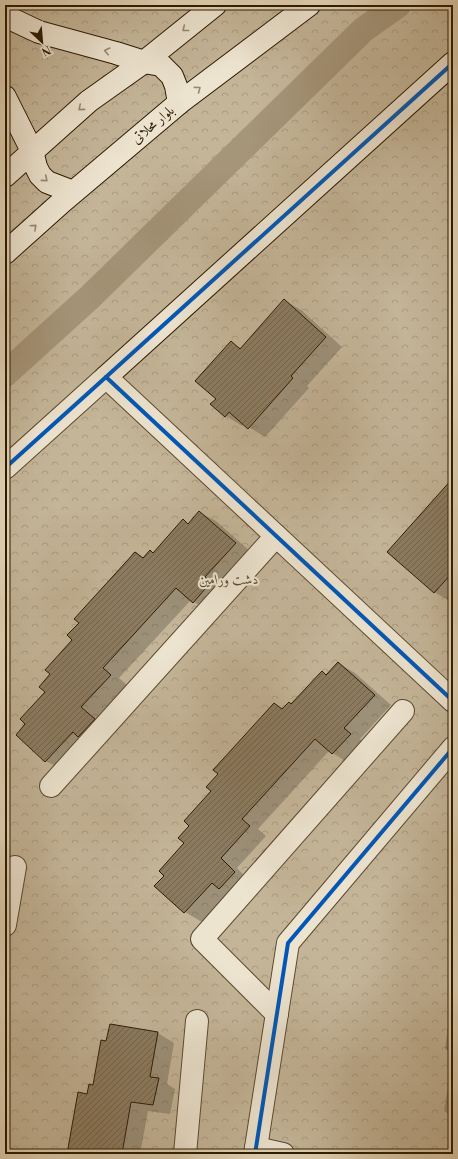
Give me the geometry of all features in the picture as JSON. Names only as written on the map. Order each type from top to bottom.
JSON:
[{"type":"street","points":[[5,176],[89,101],[144,62],[215,5]]},
{"type":"street","name":"بلوار محلاتی","points":[[5,253],[73,192],[178,103],[309,5]]},
{"type":"street","points":[[5,16],[39,32],[144,62],[161,65],[172,76],[176,86],[178,103]]},
{"type":"street","points":[[5,468],[453,63]]},
{"type":"street","points":[[5,97],[32,151],[36,167],[40,175],[47,182],[73,192]]},
{"type":"street","points":[[106,378],[453,701]]},
{"type":"street","points":[[51,786],[276,536]]},
{"type":"street","points":[[277,1014],[202,939],[403,712]]},
{"type":"street","points":[[283,1154],[255,1151],[288,943],[453,748]]},
{"type":"street","points":[[5,925],[15,867]]},
{"type":"street","points":[[185,1154],[197,1021]]},
{"type":"green space","name":"دشت ورامین","points":[[5,5],[453,5],[453,1154],[5,1154]]},
{"type":"building","points":[[284,299],[326,337],[291,376],[293,378],[248,429],[229,412],[225,417],[210,404],[216,399],[195,381],[231,341],[240,349]]},
{"type":"building","points":[[453,478],[453,572],[434,593],[387,552]]},
{"type":"building","points":[[199,511],[236,543],[205,577],[211,582],[193,603],[176,588],[103,668],[111,675],[81,707],[95,719],[78,737],[73,732],[45,762],[16,735],[25,724],[20,719],[45,692],[39,687],[50,674],[45,670],[72,640],[67,635],[79,623],[74,619],[135,552],[143,558],[150,550],[153,553],[183,519],[188,524]]},
{"type":"building","points":[[338,662],[375,695],[344,728],[351,734],[332,754],[315,739],[242,819],[250,826],[221,858],[235,872],[219,889],[212,883],[184,913],[154,886],[164,876],[159,871],[184,843],[178,838],[189,826],[184,821],[211,791],[206,787],[218,774],[213,770],[274,703],[282,709],[289,702],[291,704],[322,671],[326,675]]},
{"type":"building","points":[[110,1024],[158,1032],[150,1077],[159,1078],[153,1105],[131,1102],[122,1154],[67,1154],[78,1092],[87,1094],[89,1084],[93,1085],[101,1040],[106,1041]]},
{"type":"waterway","points":[[5,374],[90,297],[363,30],[398,5]]},
{"type":"cycle path","points":[[106,377],[453,63]]},
{"type":"cycle path","points":[[5,468],[106,377],[453,701]]},
{"type":"cycle path","points":[[255,1154],[288,943],[453,748]]}]
